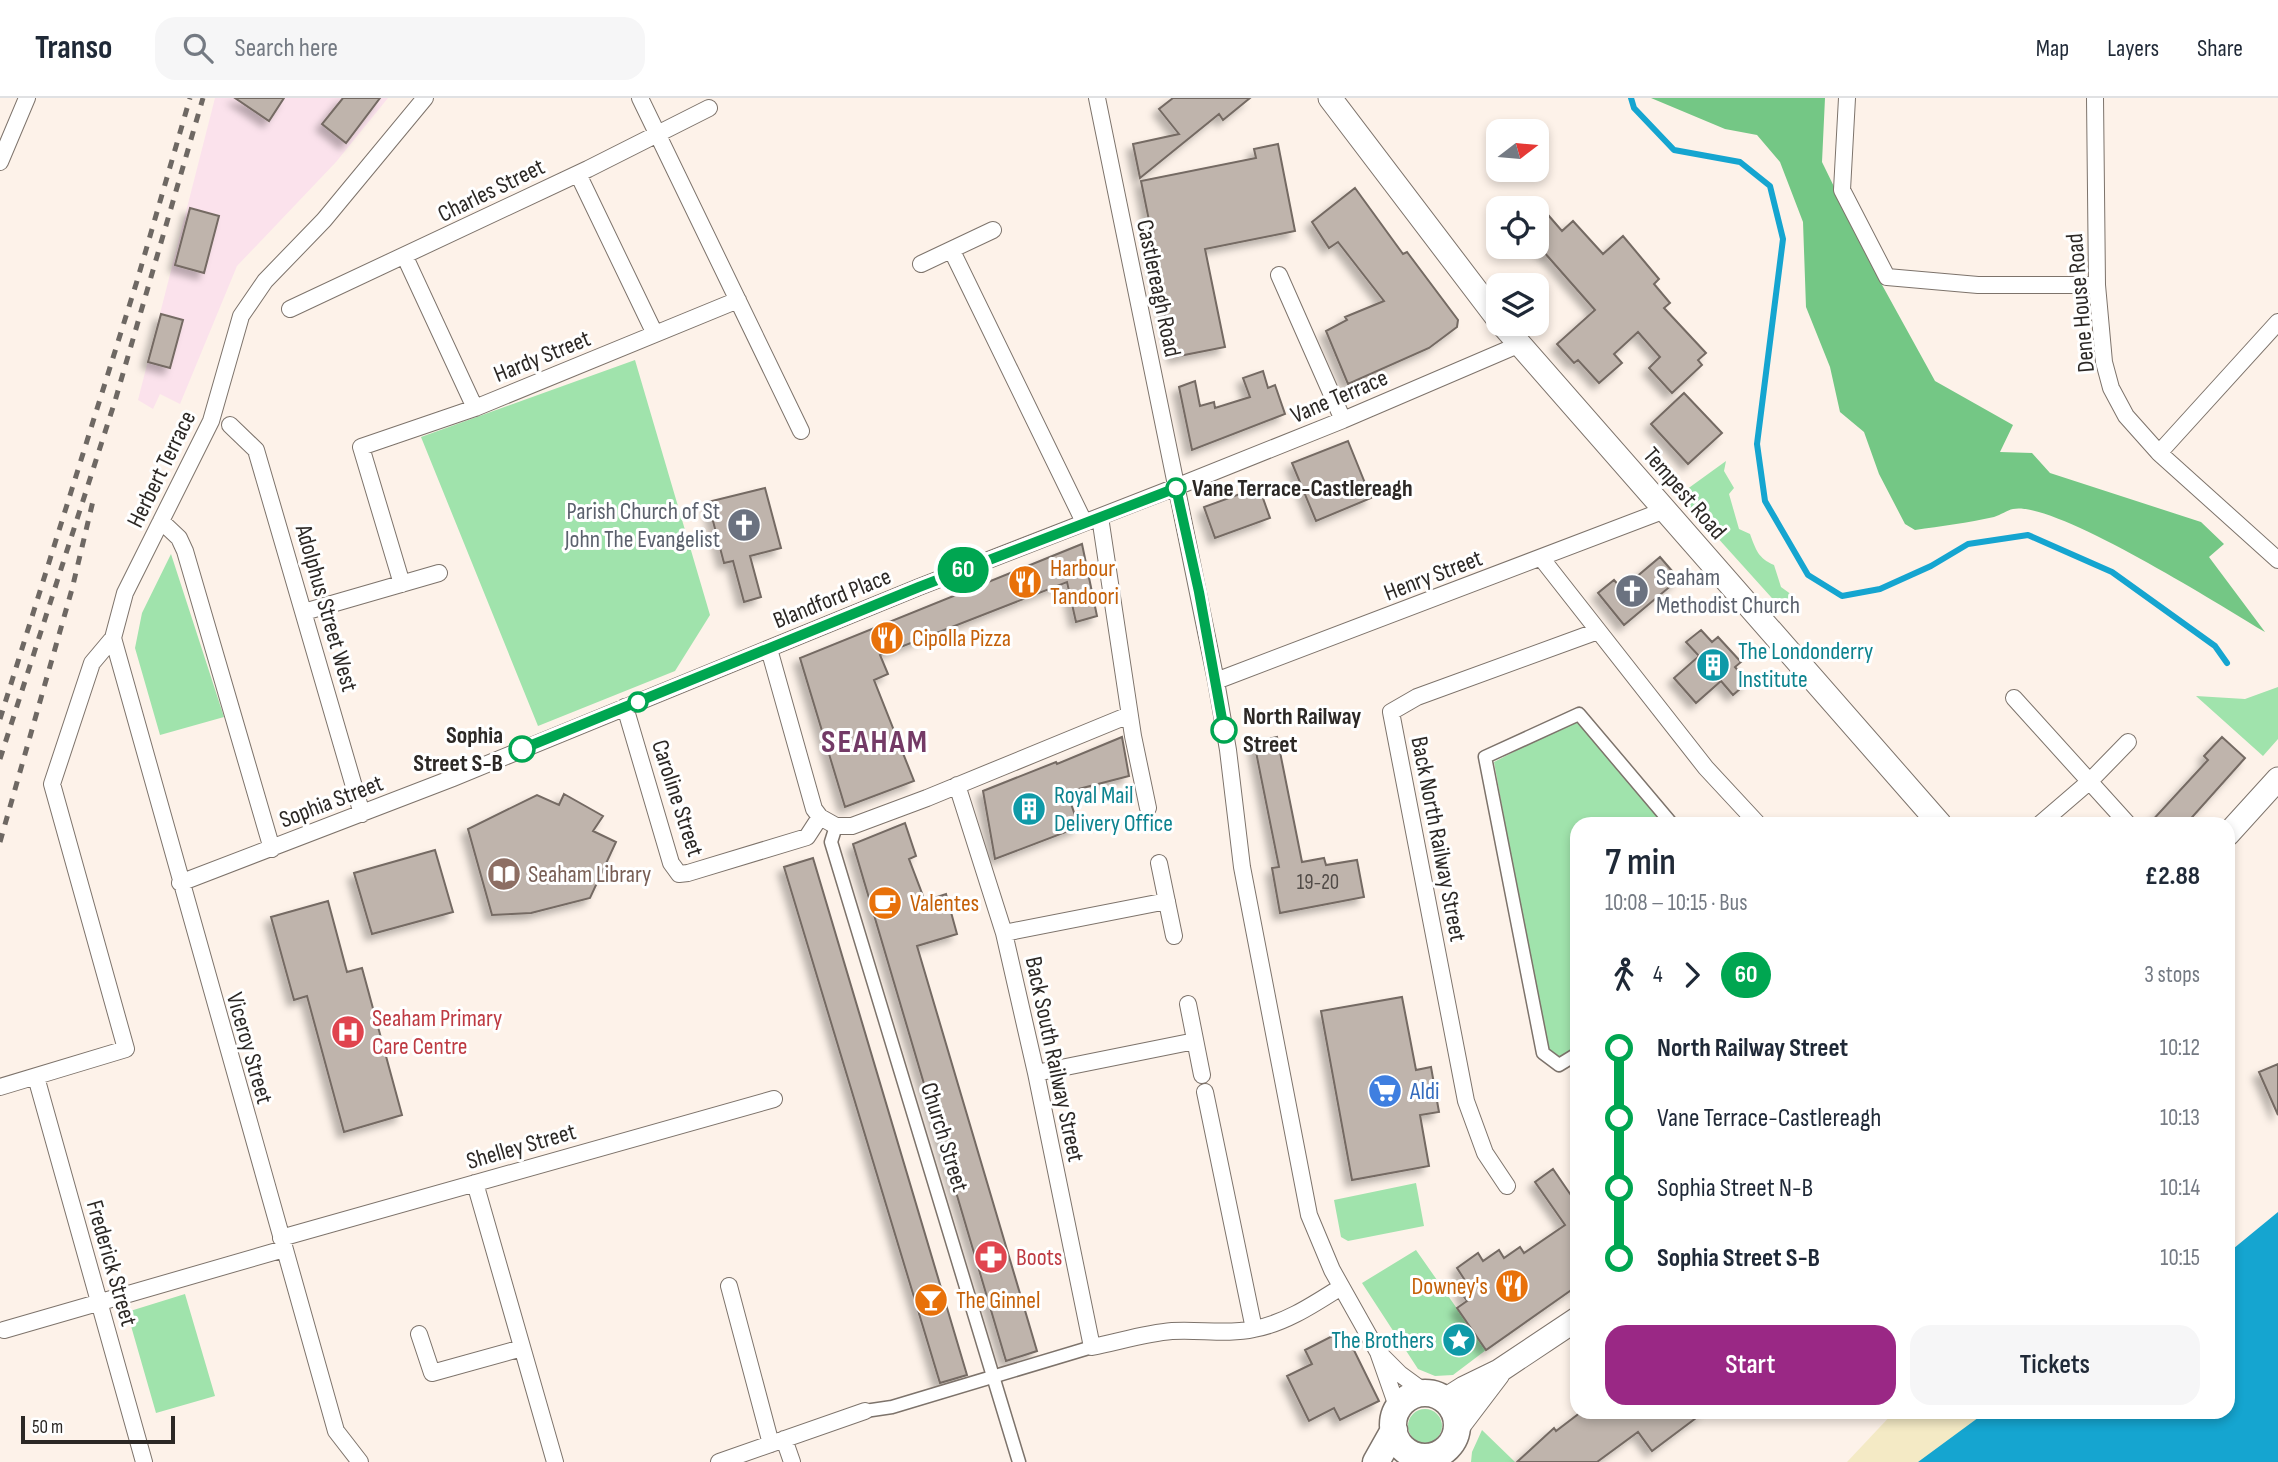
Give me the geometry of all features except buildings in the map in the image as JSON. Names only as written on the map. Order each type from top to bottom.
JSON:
[{"type":"main road","points":[[1329,98],[1486,303]]},
{"type":"main road","name":"Tempest Road","points":[[1511,336],[1934,817]]},
{"type":"main road","points":[[2235,826],[2278,779]]},
{"type":"main road","points":[[1376,1462],[1405,1400],[1415,1395],[1435,1396],[1464,1388],[1500,1371],[1570,1324]]},
{"type":"main road","points":[[1396,1419],[1403,1448],[1417,1459],[1440,1453],[1448,1447],[1457,1428],[1500,1371]]},
{"type":"main road","points":[[1435,1396],[1452,1408],[1457,1428]]},
{"type":"street","points":[[0,162],[27,98]]},
{"type":"street","name":"Herbert Terrace","points":[[113,638],[125,593],[211,421],[242,316],[265,282],[324,220],[425,98]]},
{"type":"street","points":[[640,98],[801,430]]},
{"type":"street","name":"Castlereagh Road","points":[[1097,98],[1176,488]]},
{"type":"street","points":[[1847,98],[1842,190],[1887,277],[1978,285],[2097,285]]},
{"type":"street","name":"Dene House Road","points":[[2095,98],[2097,285],[2104,362],[2111,388],[2126,416],[2160,453],[2278,560]]},
{"type":"street","name":"Charles Street","points":[[290,309],[405,257],[709,108]]},
{"type":"street","points":[[578,174],[655,334]]},
{"type":"street","points":[[921,264],[993,230]]},
{"type":"street","points":[[952,251],[1092,519],[1148,808]]},
{"type":"street","points":[[405,257],[475,408]]},
{"type":"street","points":[[1279,275],[1343,420]]},
{"type":"street","name":"Hardy Street","points":[[402,584],[361,447],[475,408],[738,300]]},
{"type":"street","points":[[2160,453],[2278,322]]},
{"type":"street","name":"Vane Terrace","points":[[1148,498],[1343,420],[1518,345]]},
{"type":"street","name":"Adolphus Street West","points":[[230,425],[257,450],[362,814]]},
{"type":"street","points":[[1176,488],[1216,681],[1228,750],[1242,867],[1309,1216],[1341,1287],[1378,1352],[1396,1419]]},
{"type":"street","name":"Blandford Place","points":[[769,649],[1148,498]]},
{"type":"street","name":"Henry Street","points":[[1216,681],[1665,510]]},
{"type":"street","points":[[161,521],[179,538],[185,551],[272,849]]},
{"type":"street","points":[[1542,559],[1706,768],[1752,817]]},
{"type":"street","points":[[304,612],[439,573]]},
{"type":"street","name":"Back North Railway Street","points":[[1507,1186],[1485,1153],[1466,1101],[1391,712],[1417,697],[1598,631]]},
{"type":"street","points":[[0,1087],[126,1049],[52,784],[92,663],[113,638]]},
{"type":"street","name":"Viceroy Street","points":[[113,638],[336,1431],[360,1462]]},
{"type":"street","points":[[769,649],[814,809],[820,817],[836,826],[852,826],[1129,715]]},
{"type":"street","name":"Sophia Street","points":[[180,883],[362,814],[769,649]]},
{"type":"street","points":[[2014,698],[2122,817]]},
{"type":"street","name":"Caroline Street","points":[[625,707],[671,863],[679,874],[807,836],[820,817]]},
{"type":"street","points":[[1570,1058],[1559,1065],[1544,1053],[1485,757],[1579,714],[1666,817]]},
{"type":"street","points":[[2048,817],[2128,742]]},
{"type":"street","name":"Back South Railway Street","points":[[957,785],[1003,933],[1036,1073],[1092,1347]]},
{"type":"street","name":"Church Street","points":[[836,826],[831,842],[1019,1462]]},
{"type":"street","points":[[1159,863],[1174,936]]},
{"type":"street","points":[[1003,933],[1167,901]]},
{"type":"street","points":[[1188,1004],[1202,1075]]},
{"type":"street","points":[[1036,1073],[1195,1041]]},
{"type":"street","name":"Frederick Street","points":[[36,1076],[144,1462]]},
{"type":"street","points":[[1205,1092],[1254,1329]]},
{"type":"street","name":"Shelley Street","points":[[4,1330],[475,1183],[774,1099]]},
{"type":"street","points":[[475,1183],[555,1462]]},
{"type":"street","points":[[729,1286],[778,1441],[792,1462]]},
{"type":"street","points":[[719,1462],[865,1411],[892,1407],[1092,1347],[1169,1331],[1225,1332],[1254,1329],[1279,1322],[1341,1287]]},
{"type":"street","points":[[419,1334],[432,1373],[522,1348]]},
{"type":"street","points":[[1378,1352],[1400,1374],[1435,1396]]},
{"type":"shaded area","points":[[215,98],[388,98],[336,162],[237,266],[180,404],[160,394],[153,409],[138,400]]},
{"type":"green space","points":[[1651,98],[1825,98],[1822,162],[1881,283],[1935,381],[2013,425],[2000,452],[2032,453],[2050,473],[2201,522],[2224,544],[2209,557],[2265,632],[2100,537],[2034,511],[2013,509],[1984,519],[1915,530],[1905,524],[1879,474],[1864,432],[1840,412],[1830,367],[1806,307],[1803,222],[1780,162],[1757,135],[1725,129]]},
{"type":"green space","points":[[635,360],[710,615],[675,671],[538,726],[421,437]]},
{"type":"green space","points":[[1726,461],[1724,471],[1734,488],[1729,494],[1739,529],[1750,534],[1758,553],[1774,565],[1781,587],[1792,595],[1780,607],[1679,495]]},
{"type":"green space","points":[[171,554],[224,717],[160,735],[135,648],[142,613]]},
{"type":"green space","points":[[2278,687],[2278,739],[2263,756],[2196,696],[2245,699]]},
{"type":"green space","points":[[1575,720],[1660,817],[1570,817],[1570,1051],[1557,1059],[1546,1052],[1494,762]]},
{"type":"green space","points":[[1416,1183],[1424,1226],[1348,1241],[1341,1237],[1334,1200]]},
{"type":"green space","points":[[1416,1250],[1486,1350],[1453,1375],[1435,1376],[1418,1369],[1362,1283]]},
{"type":"green space","points":[[185,1294],[215,1396],[156,1413],[127,1312]]},
{"type":"green space","points":[[1425,1409],[1437,1414],[1442,1426],[1437,1438],[1425,1443],[1413,1438],[1408,1426],[1413,1414]]},
{"type":"green space","points":[[1482,1430],[1515,1462],[1471,1462],[1472,1452]]},
{"type":"sand","points":[[1887,1419],[2179,1419],[2169,1462],[1847,1462]]},
{"type":"water","points":[[2278,1212],[2278,1462],[1918,1462],[1976,1419],[2235,1419],[2235,1247]]},
{"type":"waterway","points":[[1631,98],[1634,108],[1674,150],[1740,162],[1770,186],[1783,239],[1757,444],[1765,501],[1808,575],[1842,596],[1880,589],[1931,566],[1968,544],[2028,535],[2112,572],[2215,646],[2227,663]]},
{"type":"railway","points":[[0,719],[137,281],[190,98]]},
{"type":"railway","points":[[0,759],[115,401],[203,98]]},
{"type":"railway","points":[[0,842],[72,589],[93,501]]},
{"type":"bus line","name":"60","points":[[522,749],[919,587],[1176,488],[1199,592],[1224,730]]},
{"type":"place","name":"Vane Terrace-Castlereagh","points":[[1176,488]]},
{"type":"place","name":"Parish Church of St John The Evangelist","points":[[744,525]]},
{"type":"place","name":"Harbour Tandoori","points":[[1025,582]]},
{"type":"place","name":"Seaham Methodist Church","points":[[1632,591]]},
{"type":"place","name":"Cipolla Pizza","points":[[887,638]]},
{"type":"place","name":"The Londonderry Institute","points":[[1713,665]]},
{"type":"place","name":"North Railway Street","points":[[1224,730]]},
{"type":"place","name":"Sophia Street S-B","points":[[522,749]]},
{"type":"place","name":"Royal Mail Delivery Office","points":[[1029,809]]},
{"type":"place","name":"Seaham Library","points":[[504,874]]},
{"type":"place","name":"Valentes","points":[[885,903]]},
{"type":"place","name":"Seaham Primary Care Centre","points":[[348,1032]]},
{"type":"place","name":"Aldi","points":[[1385,1091]]},
{"type":"place","name":"Boots","points":[[991,1257]]},
{"type":"place","name":"Downey's","points":[[1512,1286]]},
{"type":"place","name":"The Ginnel","points":[[931,1300]]},
{"type":"place","name":"The Brothers","points":[[1459,1340]]},
{"type":"district","name":"SEAHAM","points":[[875,741]]}]
